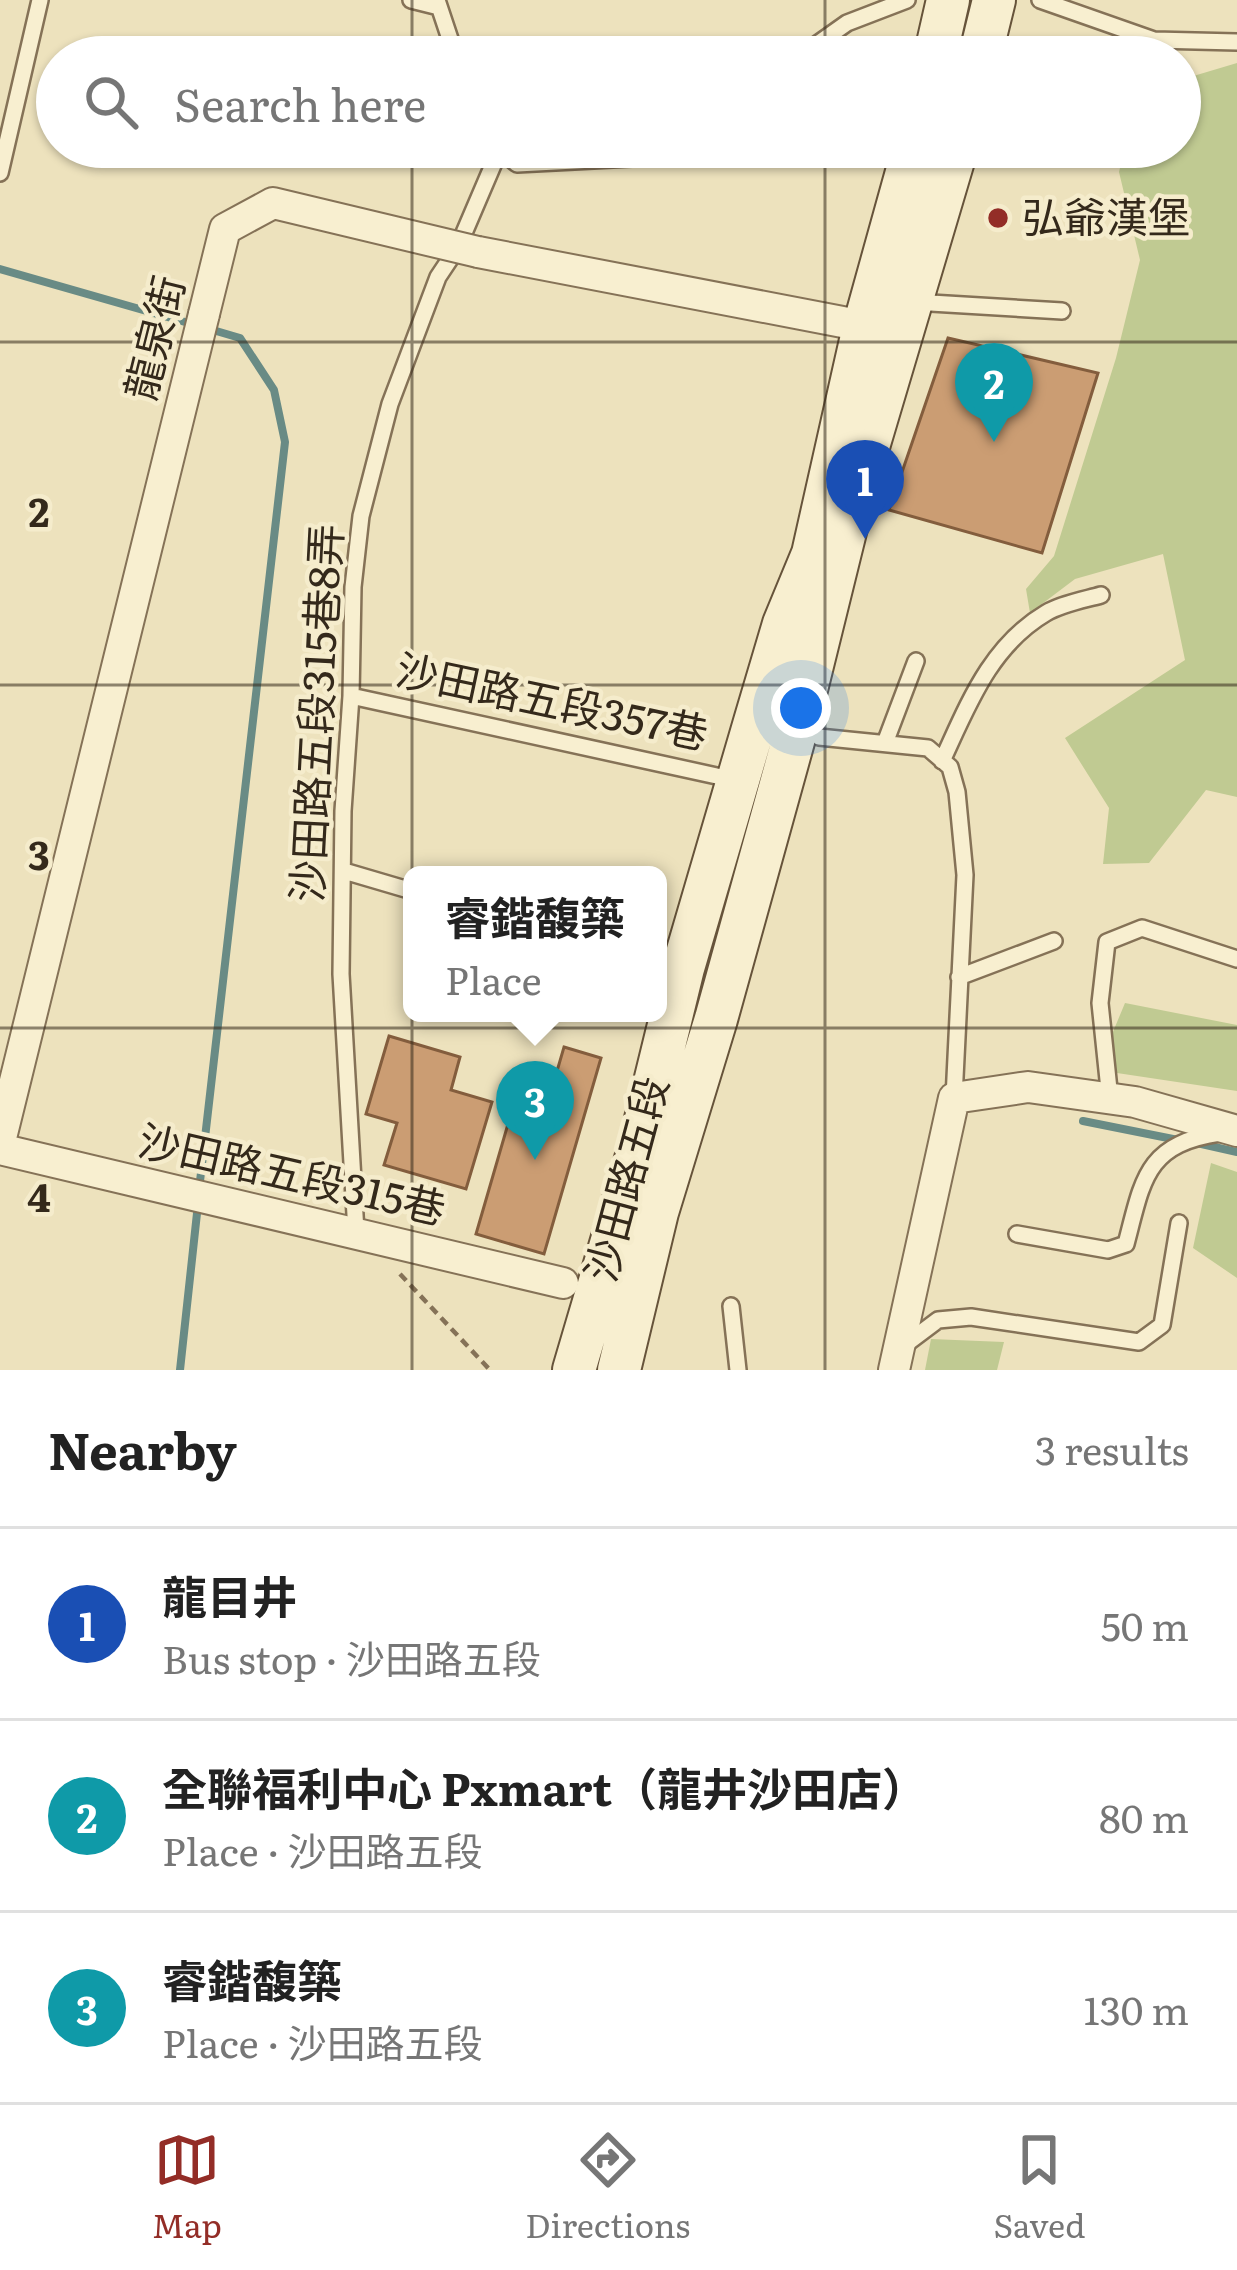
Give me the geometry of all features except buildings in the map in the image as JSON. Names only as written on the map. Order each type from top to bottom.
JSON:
[{"type":"street","points":[[940,36],[948,0]]},
{"type":"street","points":[[985,36],[994,0]]},
{"type":"street","name":"沙田路五段","points":[[619,1370],[654,1223],[729,969],[807,734],[892,321],[911,168]]},
{"type":"street","name":"沙田路五段","points":[[667,1014],[677,966],[784,624],[949,168]]},
{"type":"street","name":"龍泉街","points":[[0,1146],[225,229],[273,203],[478,252],[892,321]]},
{"type":"street","points":[[807,734],[790,726],[783,703],[813,554]]},
{"type":"street","name":"沙田路五段","points":[[729,969],[735,902],[762,794],[759,784],[738,781]]},
{"type":"street","name":"沙田路五段","points":[[574,1370],[584,1293],[637,1156],[665,1022]]},
{"type":"street","points":[[897,1359],[954,1098],[1028,1087],[1110,1099],[1237,1130]]},
{"type":"street","name":"沙田路五段315巷","points":[[0,1146],[584,1293]]},
{"type":"street","points":[[632,1370],[653,1289],[654,1223]]},
{"type":"street","points":[[564,1370],[578,1299],[584,1293]]},
{"type":"street","points":[[584,1293],[601,1316],[588,1370]]},
{"type":"street","points":[[584,1293],[618,1300],[620,1314],[606,1370]]},
{"type":"lane","points":[[0,173],[40,0]]},
{"type":"lane","points":[[412,0],[438,4],[449,36]]},
{"type":"lane","points":[[828,36],[847,22],[907,0]]},
{"type":"lane","points":[[1040,0],[1143,36]]},
{"type":"lane","points":[[1201,41],[1237,42]]},
{"type":"lane","name":"沙田路五段315巷8弄","points":[[360,1234],[340,974],[353,587],[361,517],[390,404],[438,277],[458,247],[490,168]]},
{"type":"lane","points":[[892,321],[1062,311]]},
{"type":"lane","points":[[942,761],[979,681],[1007,644],[1048,611],[1100,595]]},
{"type":"lane","points":[[886,743],[916,661]]},
{"type":"lane","name":"沙田路五段357巷","points":[[351,696],[738,781]]},
{"type":"lane","points":[[807,734],[928,748],[950,767],[965,875],[954,1098]]},
{"type":"lane","points":[[344,872],[403,888]]},
{"type":"lane","points":[[1110,1099],[1100,1003],[1107,942],[1142,928],[1237,958]]},
{"type":"lane","points":[[959,977],[1054,941]]},
{"type":"lane","points":[[1017,1234],[1108,1250],[1126,1244],[1144,1179],[1157,1156],[1198,1136],[1237,1130]]},
{"type":"lane","points":[[897,1359],[938,1320],[970,1317],[1138,1342],[1162,1325],[1179,1223]]},
{"type":"lane","points":[[731,1306],[738,1370]]},
{"type":"path","points":[[360,1234],[490,1370]]},
{"type":"green space","points":[[1237,63],[1237,797],[1206,790],[1149,863],[1103,864],[1109,808],[1065,738],[1185,660],[1163,554],[1075,579],[1030,613],[1026,589],[1054,556],[1116,358],[1140,260],[1120,168],[1201,168],[1201,74]]},
{"type":"green space","points":[[1125,1003],[1237,1025],[1237,1091],[1117,1073],[1110,1039]]},
{"type":"green space","points":[[1211,1163],[1237,1172],[1237,1278],[1193,1248]]},
{"type":"green space","points":[[931,1339],[1004,1342],[997,1370],[925,1370]]},
{"type":"waterway","points":[[0,269],[192,324]]},
{"type":"waterway","points":[[199,1190],[285,442],[274,390],[240,338],[206,328]]},
{"type":"waterway","points":[[1083,1121],[1183,1141]]},
{"type":"waterway","points":[[1197,1143],[1237,1152]]},
{"type":"waterway","points":[[180,1370],[198,1204]]},
{"type":"place","name":"弘爺漢堡","points":[[998,218]]},
{"type":"place","name":"全聯福利中心 Pxmart（龍井沙田店）","points":[[994,442]]},
{"type":"place","name":"龍目井","points":[[865,539]]},
{"type":"place","name":"睿鍇馥築","points":[[535,1160]]}]
